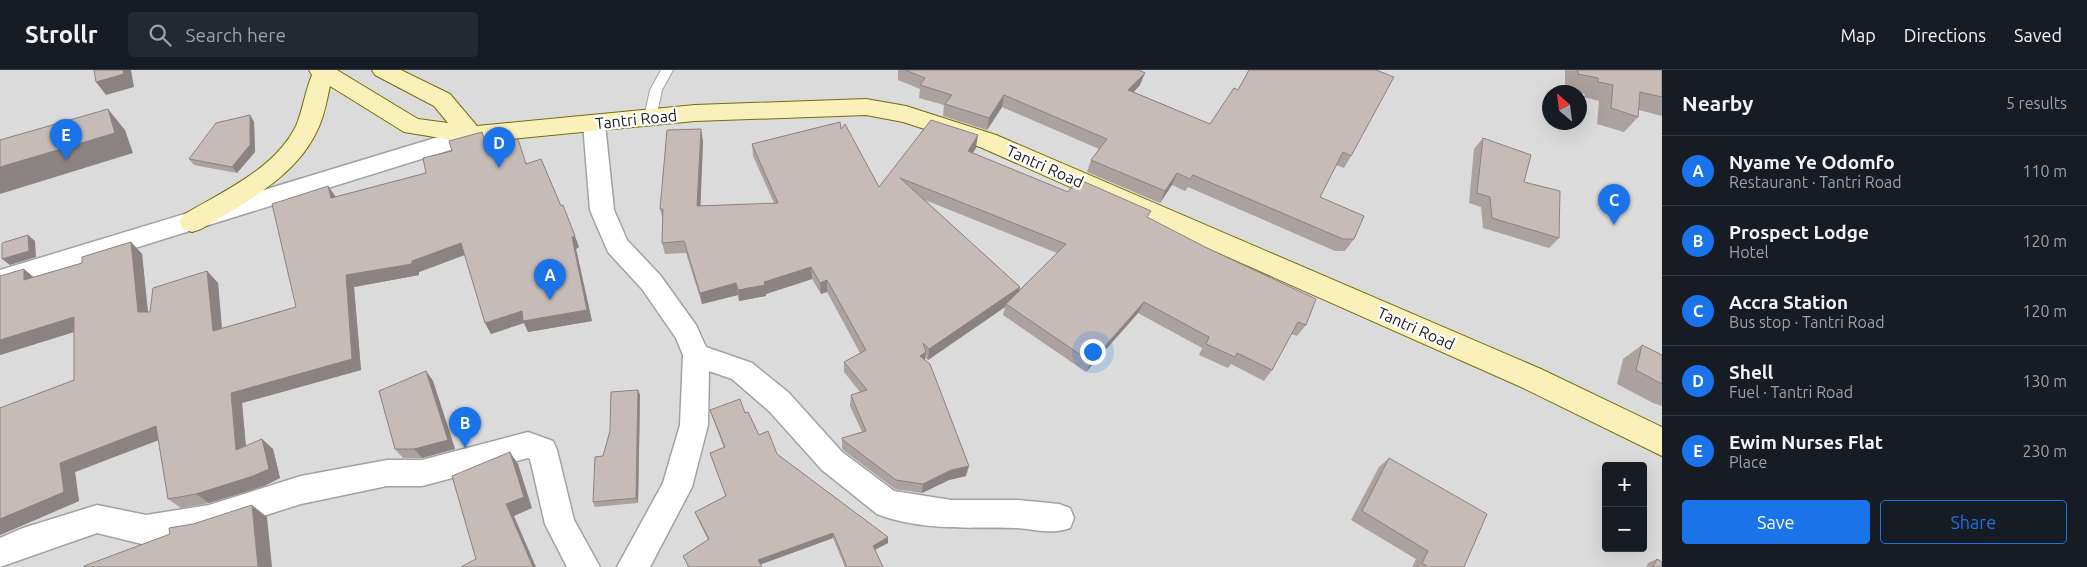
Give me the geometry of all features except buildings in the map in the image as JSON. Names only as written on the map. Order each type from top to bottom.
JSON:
[{"type":"street","points":[[0,280],[471,135],[442,100],[384,70]]},
{"type":"street","points":[[192,222],[259,180],[278,165],[293,149],[310,122],[322,71]]},
{"type":"street","name":"Tantri Road","points":[[322,71],[412,126],[471,135],[650,118],[812,108],[866,107],[906,114],[988,141],[1531,378],[1661,440]]},
{"type":"street","points":[[594,124],[602,210],[617,246],[650,282],[687,333],[696,356],[694,425],[677,487],[633,567]]},
{"type":"street","points":[[696,356],[742,371],[779,402],[832,462],[888,504],[950,514],[1018,514],[1059,518]]},
{"type":"street","points":[[0,553],[97,519],[146,530],[209,518],[301,490],[387,473],[422,473],[528,445],[543,450],[560,524],[584,567]]},
{"type":"lane","points":[[650,118],[656,90],[666,70]]},
{"type":"shaded area","points":[[0,70],[1662,70],[1662,567],[0,567]]},
{"type":"place","name":"Ewim Nurses Flat","points":[[66,160]]},
{"type":"place","name":"Shell","points":[[499,168]]},
{"type":"place","name":"Accra Station","points":[[1614,225]]},
{"type":"place","name":"Nyame Ye Odomfo","points":[[550,300]]},
{"type":"place","name":"Prospect Lodge","points":[[465,448]]}]
